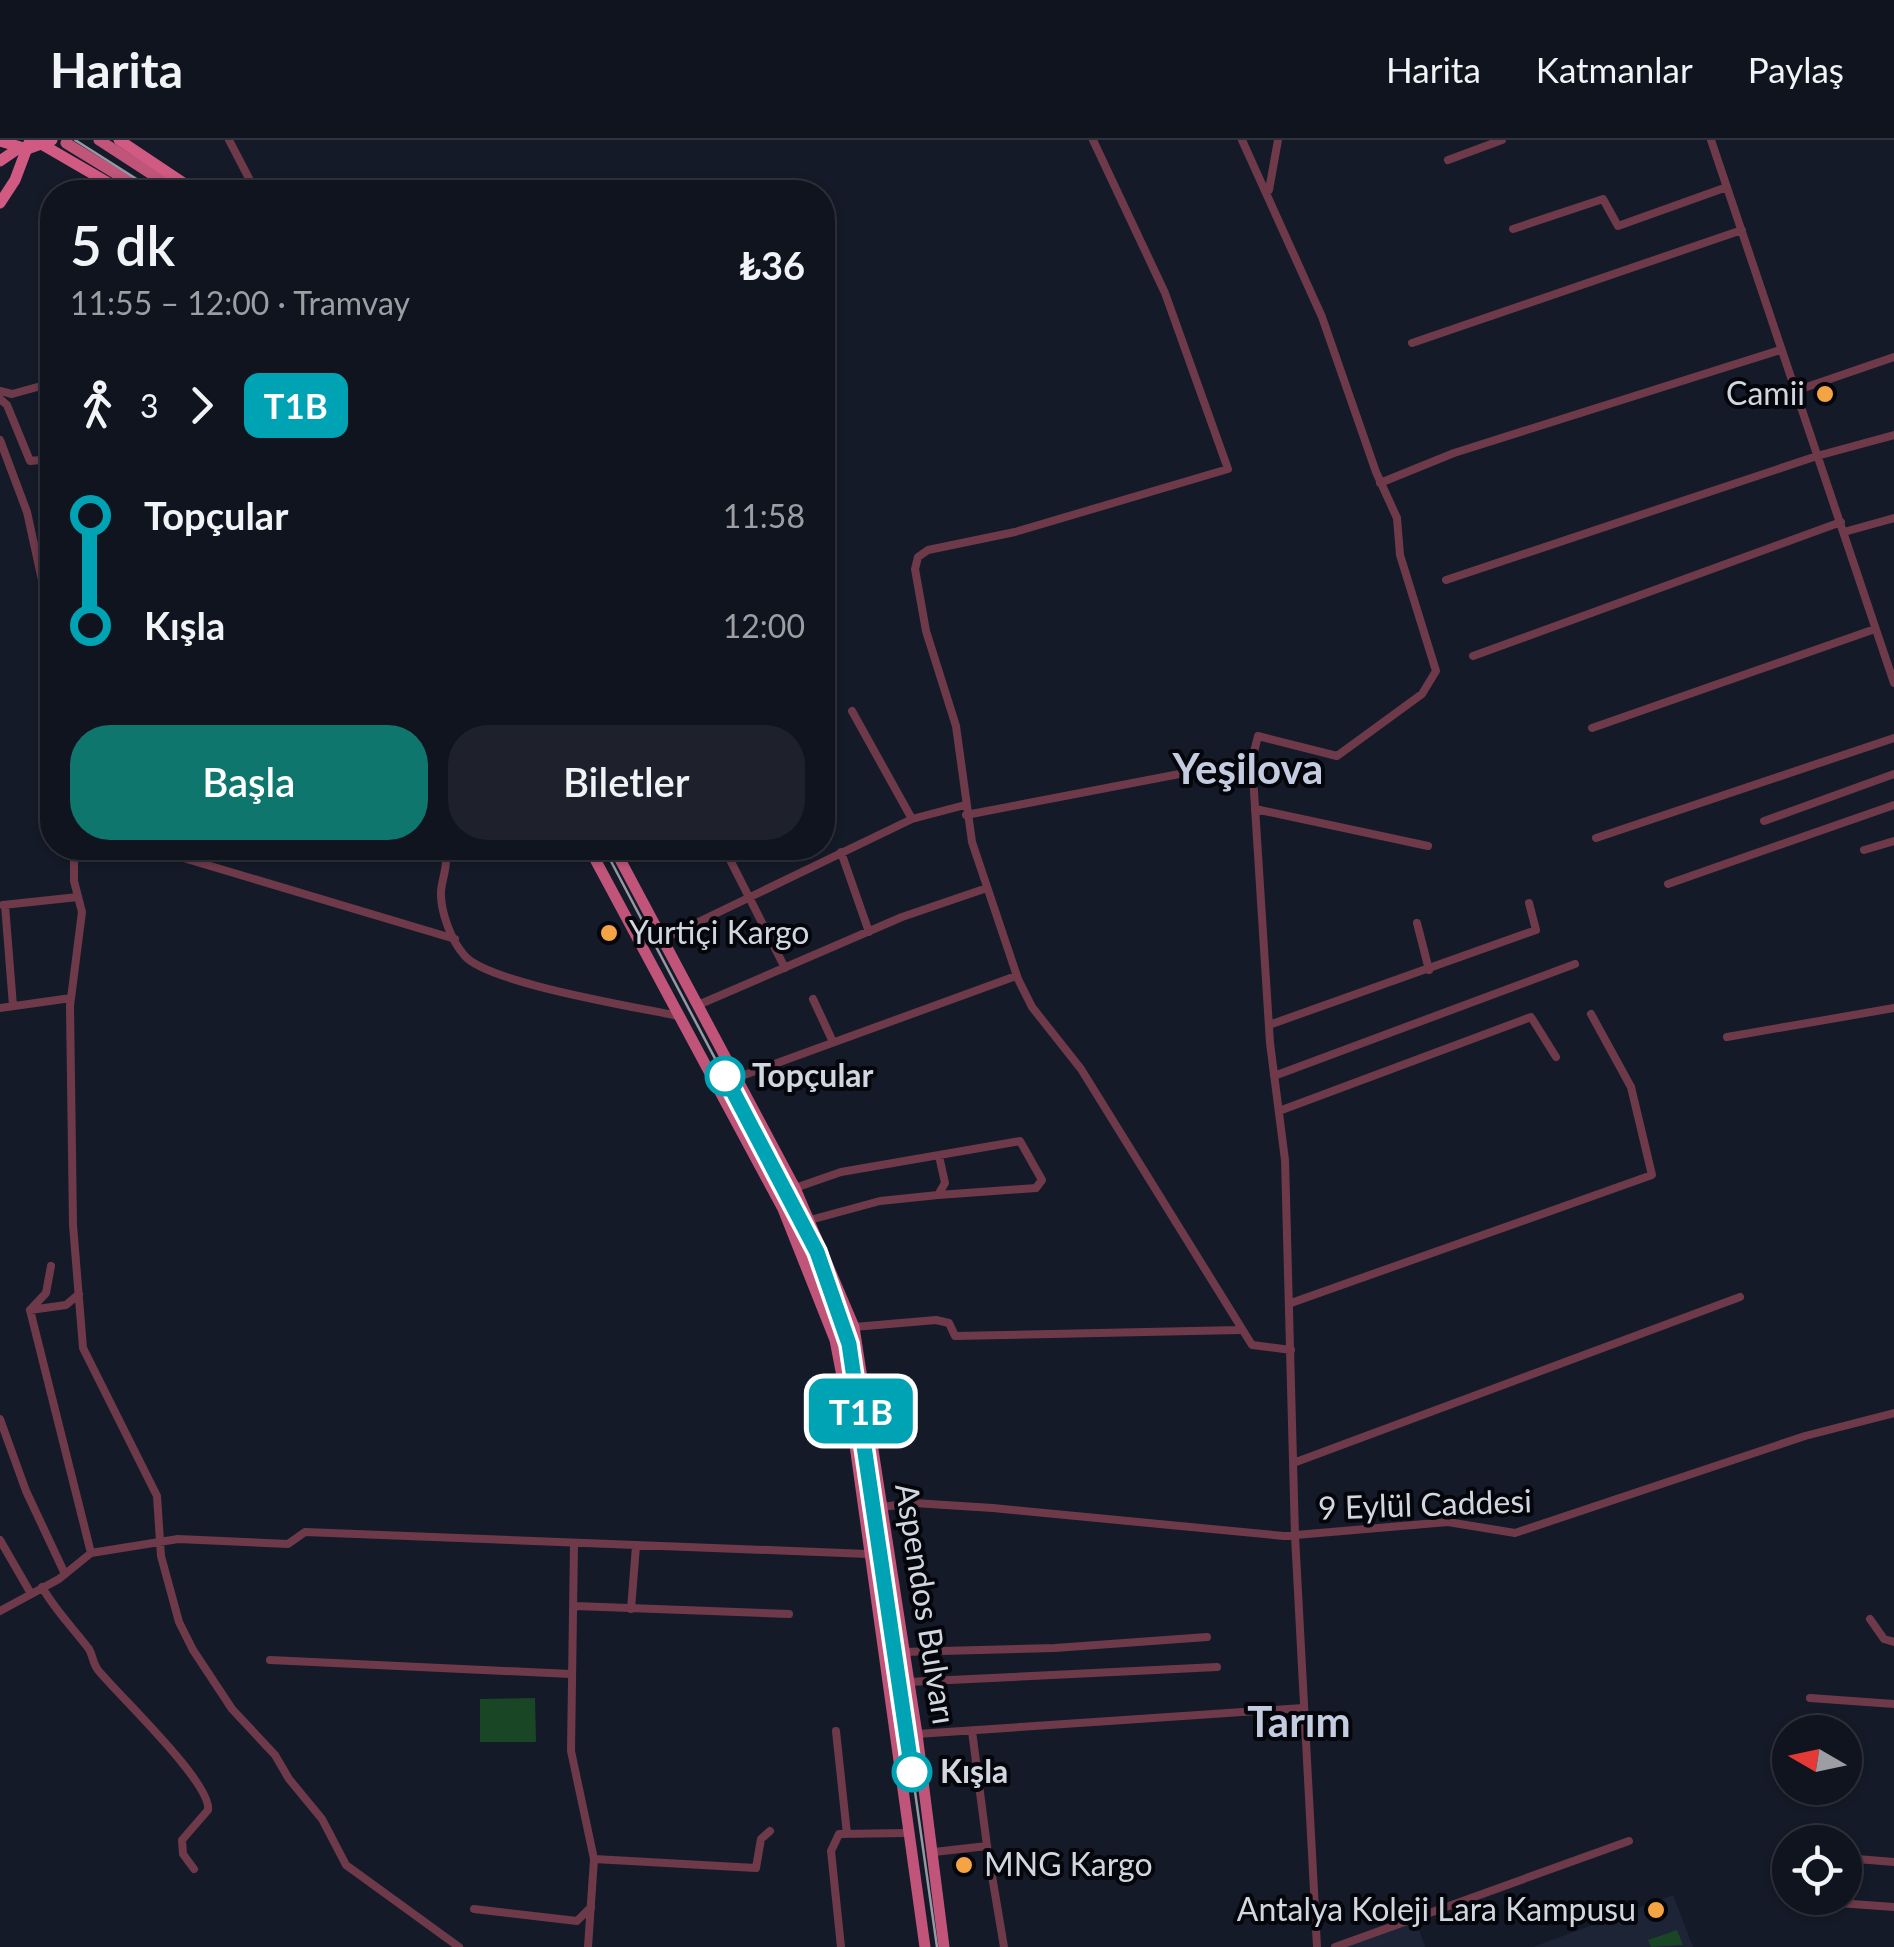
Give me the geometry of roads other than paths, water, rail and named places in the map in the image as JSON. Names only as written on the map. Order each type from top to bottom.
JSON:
[{"type":"highway","points":[[119,140],[180,180]]},
{"type":"highway","points":[[0,141],[48,143],[105,180]]},
{"type":"highway","points":[[0,161],[24,144]]},
{"type":"highway","points":[[0,202],[15,180],[24,144]]},
{"type":"main road","points":[[99,140],[161,180]]},
{"type":"main road","points":[[66,143],[126,180]]},
{"type":"main road","name":"Aspendos Bulvarı","points":[[595,860],[783,1209],[819,1292],[846,1386],[925,1947]]},
{"type":"main road","name":"Aspendos Bulvarı","points":[[620,860],[795,1188],[854,1327],[865,1374],[902,1652],[934,1852],[944,1947]]},
{"type":"street","points":[[230,140],[250,180]]},
{"type":"street","points":[[1093,140],[1165,293],[1228,469],[1015,532],[940,546],[918,557],[915,569],[926,631],[956,726],[966,810],[1016,976],[1032,1007],[1081,1069],[1208,1269],[1240,1330],[1252,1345],[1291,1350]]},
{"type":"street","points":[[1242,140],[1269,192],[1322,317],[1380,484],[1401,530],[1400,555],[1436,678],[1422,694],[1338,756],[1258,736],[1252,760],[1291,1302],[1295,1536],[1317,1947]]},
{"type":"street","points":[[1269,192],[1278,140]]},
{"type":"street","points":[[1448,160],[1502,140]]},
{"type":"street","points":[[1711,140],[1894,683]]},
{"type":"street","points":[[1512,229],[1603,198],[1618,226],[1727,187]]},
{"type":"street","points":[[1412,343],[1742,230]]},
{"type":"street","points":[[1380,484],[1454,453],[1780,350]]},
{"type":"street","points":[[1795,391],[1894,357]]},
{"type":"street","points":[[0,391],[12,394],[40,386]]},
{"type":"street","points":[[0,401],[30,461],[40,460]]},
{"type":"street","points":[[1446,580],[1817,456],[1894,435]]},
{"type":"street","points":[[0,440],[28,512],[40,569]]},
{"type":"street","points":[[1473,656],[1842,527],[1894,518]]},
{"type":"street","points":[[1592,728],[1875,629]]},
{"type":"street","points":[[852,711],[912,819]]},
{"type":"street","points":[[1596,838],[1894,738]]},
{"type":"street","points":[[835,855],[912,819],[1252,760]]},
{"type":"street","points":[[1764,820],[1894,774]]},
{"type":"street","points":[[1668,884],[1894,805]]},
{"type":"street","points":[[1255,809],[1428,846]]},
{"type":"street","points":[[1864,850],[1894,841]]},
{"type":"street","points":[[841,852],[869,932]]},
{"type":"street","points":[[75,860],[82,912],[71,998],[74,1226],[80,1332],[92,1371],[156,1496],[158,1542],[179,1622],[232,1710],[275,1755],[288,1780],[322,1819],[346,1865],[458,1947]]},
{"type":"street","points":[[190,860],[455,939]]},
{"type":"street","points":[[446,860],[442,904],[455,939],[474,964],[507,978],[678,1016]]},
{"type":"street","points":[[730,860],[785,968]]},
{"type":"street","points":[[662,939],[824,860]]},
{"type":"street","points":[[698,1005],[869,932],[987,888]]},
{"type":"street","points":[[13,1006],[2,905],[78,897]]},
{"type":"street","points":[[1269,1025],[1536,930],[1529,904]]},
{"type":"street","points":[[1417,923],[1428,970]]},
{"type":"street","points":[[1274,1076],[1575,964]]},
{"type":"street","points":[[736,1078],[1016,976]]},
{"type":"street","points":[[0,1008],[71,998]]},
{"type":"street","points":[[814,999],[833,1042]]},
{"type":"street","points":[[1727,1037],[1894,1008]]},
{"type":"street","points":[[1291,1302],[1652,1175],[1650,1152],[1632,1087],[1592,1014]]},
{"type":"street","points":[[1279,1111],[1531,1017],[1556,1057]]},
{"type":"street","points":[[795,1188],[841,1172],[1020,1141],[1042,1180],[1036,1188],[880,1201],[810,1220]]},
{"type":"street","points":[[938,1196],[945,1182],[939,1156]]},
{"type":"street","points":[[30,1310],[46,1293],[51,1266]]},
{"type":"street","points":[[30,1310],[66,1305],[79,1294]]},
{"type":"street","points":[[1296,1462],[1740,1297]]},
{"type":"street","points":[[30,1310],[91,1553]]},
{"type":"street","points":[[854,1327],[936,1320],[948,1323],[955,1336],[1240,1330]]},
{"type":"street","name":"9 Eylül Caddesi","points":[[882,1507],[914,1503],[993,1508],[1295,1536],[1448,1522],[1515,1533],[1805,1436],[1894,1413]]},
{"type":"street","points":[[0,1419],[26,1491],[64,1574]]},
{"type":"street","points":[[0,1611],[64,1574],[91,1553],[178,1539],[288,1544],[305,1532],[868,1554]]},
{"type":"street","points":[[0,1540],[30,1592]]},
{"type":"street","points":[[574,1543],[571,1750],[594,1859],[588,1947]]},
{"type":"street","points":[[631,1609],[636,1546]]},
{"type":"street","points":[[42,1587],[69,1629],[92,1654],[96,1668],[154,1729],[206,1793],[208,1810],[182,1840],[184,1854],[194,1869]]},
{"type":"street","points":[[575,1606],[788,1614]]},
{"type":"street","points":[[1870,1619],[1884,1639],[1894,1642]]},
{"type":"street","points":[[902,1652],[1056,1648],[1207,1637]]},
{"type":"street","points":[[270,1660],[571,1674]]},
{"type":"street","points":[[908,1682],[1217,1668]]},
{"type":"street","points":[[1810,1698],[1894,1704]]},
{"type":"street","points":[[917,1734],[1302,1708]]},
{"type":"street","points":[[836,1731],[847,1834]]},
{"type":"street","points":[[972,1731],[1004,1947]]},
{"type":"street","points":[[594,1859],[756,1868],[760,1839],[770,1831]]},
{"type":"street","points":[[841,1947],[831,1851],[839,1834],[907,1832]]},
{"type":"street","points":[[1335,1947],[1629,1841]]},
{"type":"street","points":[[934,1852],[987,1846]]},
{"type":"street","points":[[1862,1859],[1894,1862]]},
{"type":"street","points":[[1862,1905],[1894,1907]]},
{"type":"street","points":[[474,1910],[577,1921],[591,1907]]},
{"type":"tram line","points":[[75,140],[138,180]]},
{"type":"tram line","points":[[610,860],[817,1252],[840,1314],[857,1382],[937,1947]]},
{"type":"tram line","name":"T1B","points":[[725,1076],[817,1252],[849,1344],[912,1772]]},
{"type":"place","name":"Camii","points":[[1825,394]]},
{"type":"place","name":"Yurtiçi Kargo","points":[[609,933]]},
{"type":"place","name":"Topçular","points":[[725,1076]]},
{"type":"place","name":"Kışla","points":[[912,1772]]},
{"type":"place","name":"MNG Kargo","points":[[964,1865]]},
{"type":"place","name":"Antalya Koleji Lara Kampusu","points":[[1656,1910]]},
{"type":"district","name":"Yeşilova","points":[[1248,769]]},
{"type":"district","name":"Tarım","points":[[1299,1722]]}]
